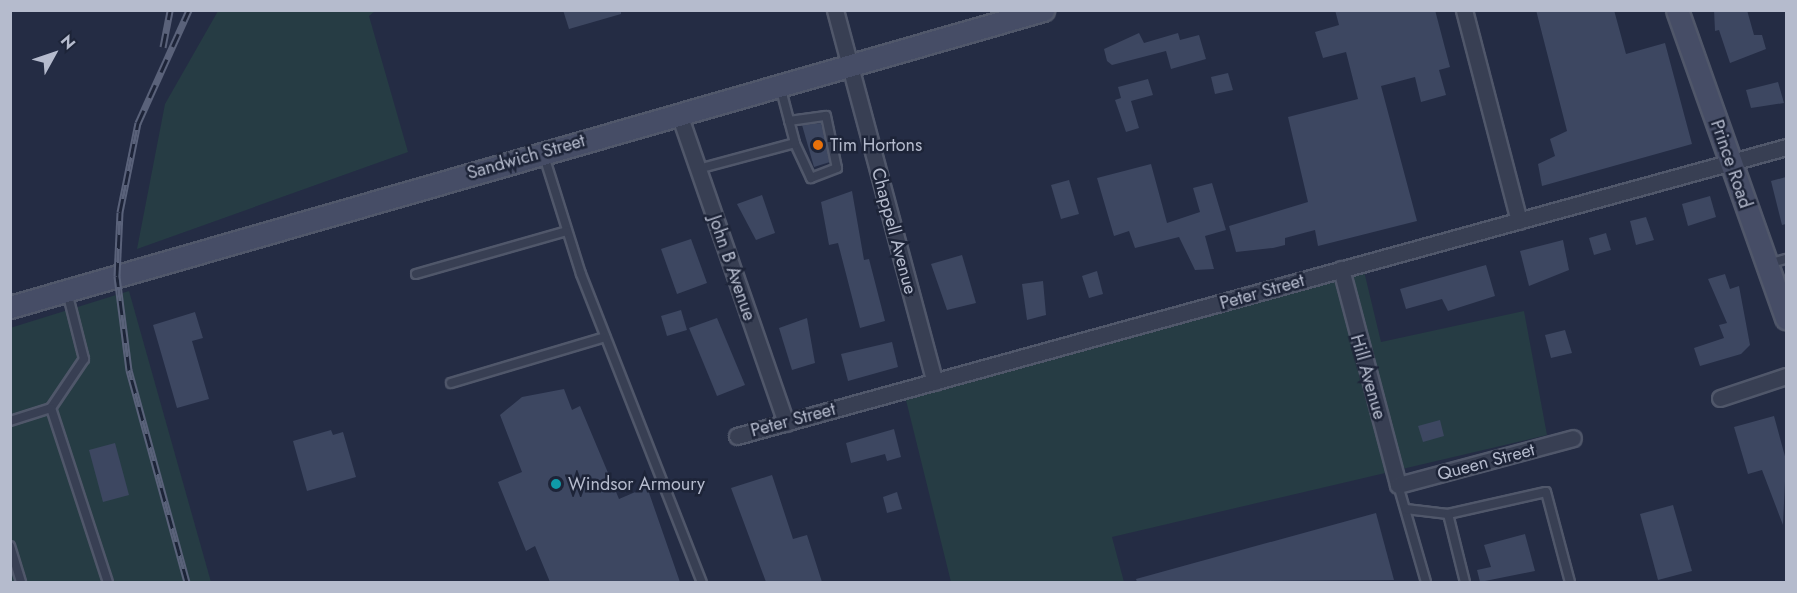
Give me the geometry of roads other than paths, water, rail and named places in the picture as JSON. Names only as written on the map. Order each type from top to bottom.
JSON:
[{"type":"main road","name":"Sandwich Street","points":[[10,306],[1043,10]]},
{"type":"main road","name":"Prince Road","points":[[1677,10],[1730,163],[1777,261],[1786,318]]},
{"type":"street","name":"Chappell Avenue","points":[[834,10],[935,382]]},
{"type":"street","points":[[1464,10],[1519,221]]},
{"type":"street","name":"John B Avenue","points":[[679,114],[786,423]]},
{"type":"street","name":"Peter Street","points":[[737,436],[1786,147]]},
{"type":"street","name":"Hill Avenue","points":[[1341,269],[1398,485]]},
{"type":"street","points":[[1720,398],[1786,376]]},
{"type":"street","name":"Queen Street","points":[[1398,485],[1573,438]]},
{"type":"lane","points":[[780,84],[789,121],[795,143],[811,178],[837,168],[826,116],[789,121]]},
{"type":"lane","points":[[698,169],[795,143]]},
{"type":"lane","points":[[543,153],[567,231],[605,337],[702,582]]},
{"type":"lane","points":[[416,274],[567,231]]},
{"type":"lane","points":[[10,421],[51,408],[84,359],[66,290]]},
{"type":"lane","points":[[451,383],[605,337]]},
{"type":"lane","points":[[51,408],[108,582]]},
{"type":"lane","points":[[1398,485],[1426,582]]},
{"type":"lane","points":[[1406,509],[1448,514],[1546,492],[1570,582]]},
{"type":"lane","points":[[1448,514],[1465,582]]},
{"type":"lane","points":[[10,546],[21,582]]},
{"type":"railway","points":[[163,47],[170,10]]},
{"type":"railway","points":[[187,582],[129,370],[117,276],[120,212],[138,123],[189,10]]},
{"type":"place","name":"Tim Hortons","points":[[818,145]]},
{"type":"place","name":"Windsor Armoury","points":[[556,484]]}]
